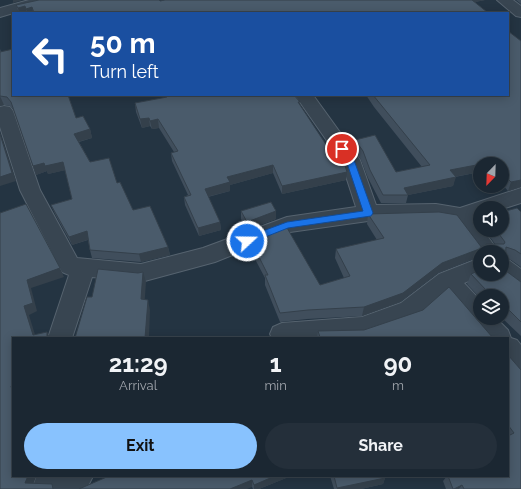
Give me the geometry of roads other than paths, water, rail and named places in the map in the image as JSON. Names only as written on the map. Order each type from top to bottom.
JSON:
[{"type":"street","points":[[0,13],[16,7],[50,0]]},
{"type":"street","points":[[504,0],[521,13]]},
{"type":"street","points":[[509,23],[521,19]]},
{"type":"street","points":[[305,96],[350,160],[368,213]]},
{"type":"street","points":[[4,111],[30,190],[70,266],[141,273],[207,256],[287,225],[368,213],[471,212],[485,245]]},
{"type":"street","points":[[504,201],[521,195]]},
{"type":"street","points":[[60,337],[83,268]]},
{"type":"street","points":[[284,337],[282,334],[362,328],[410,310],[447,280],[473,270]]},
{"type":"street","points":[[509,272],[521,281]]},
{"type":"street","points":[[447,280],[473,309]]},
{"type":"street","points":[[487,325],[498,337]]},
{"type":"street","points":[[509,349],[521,363]]},
{"type":"street","points":[[47,489],[76,477]]}]
